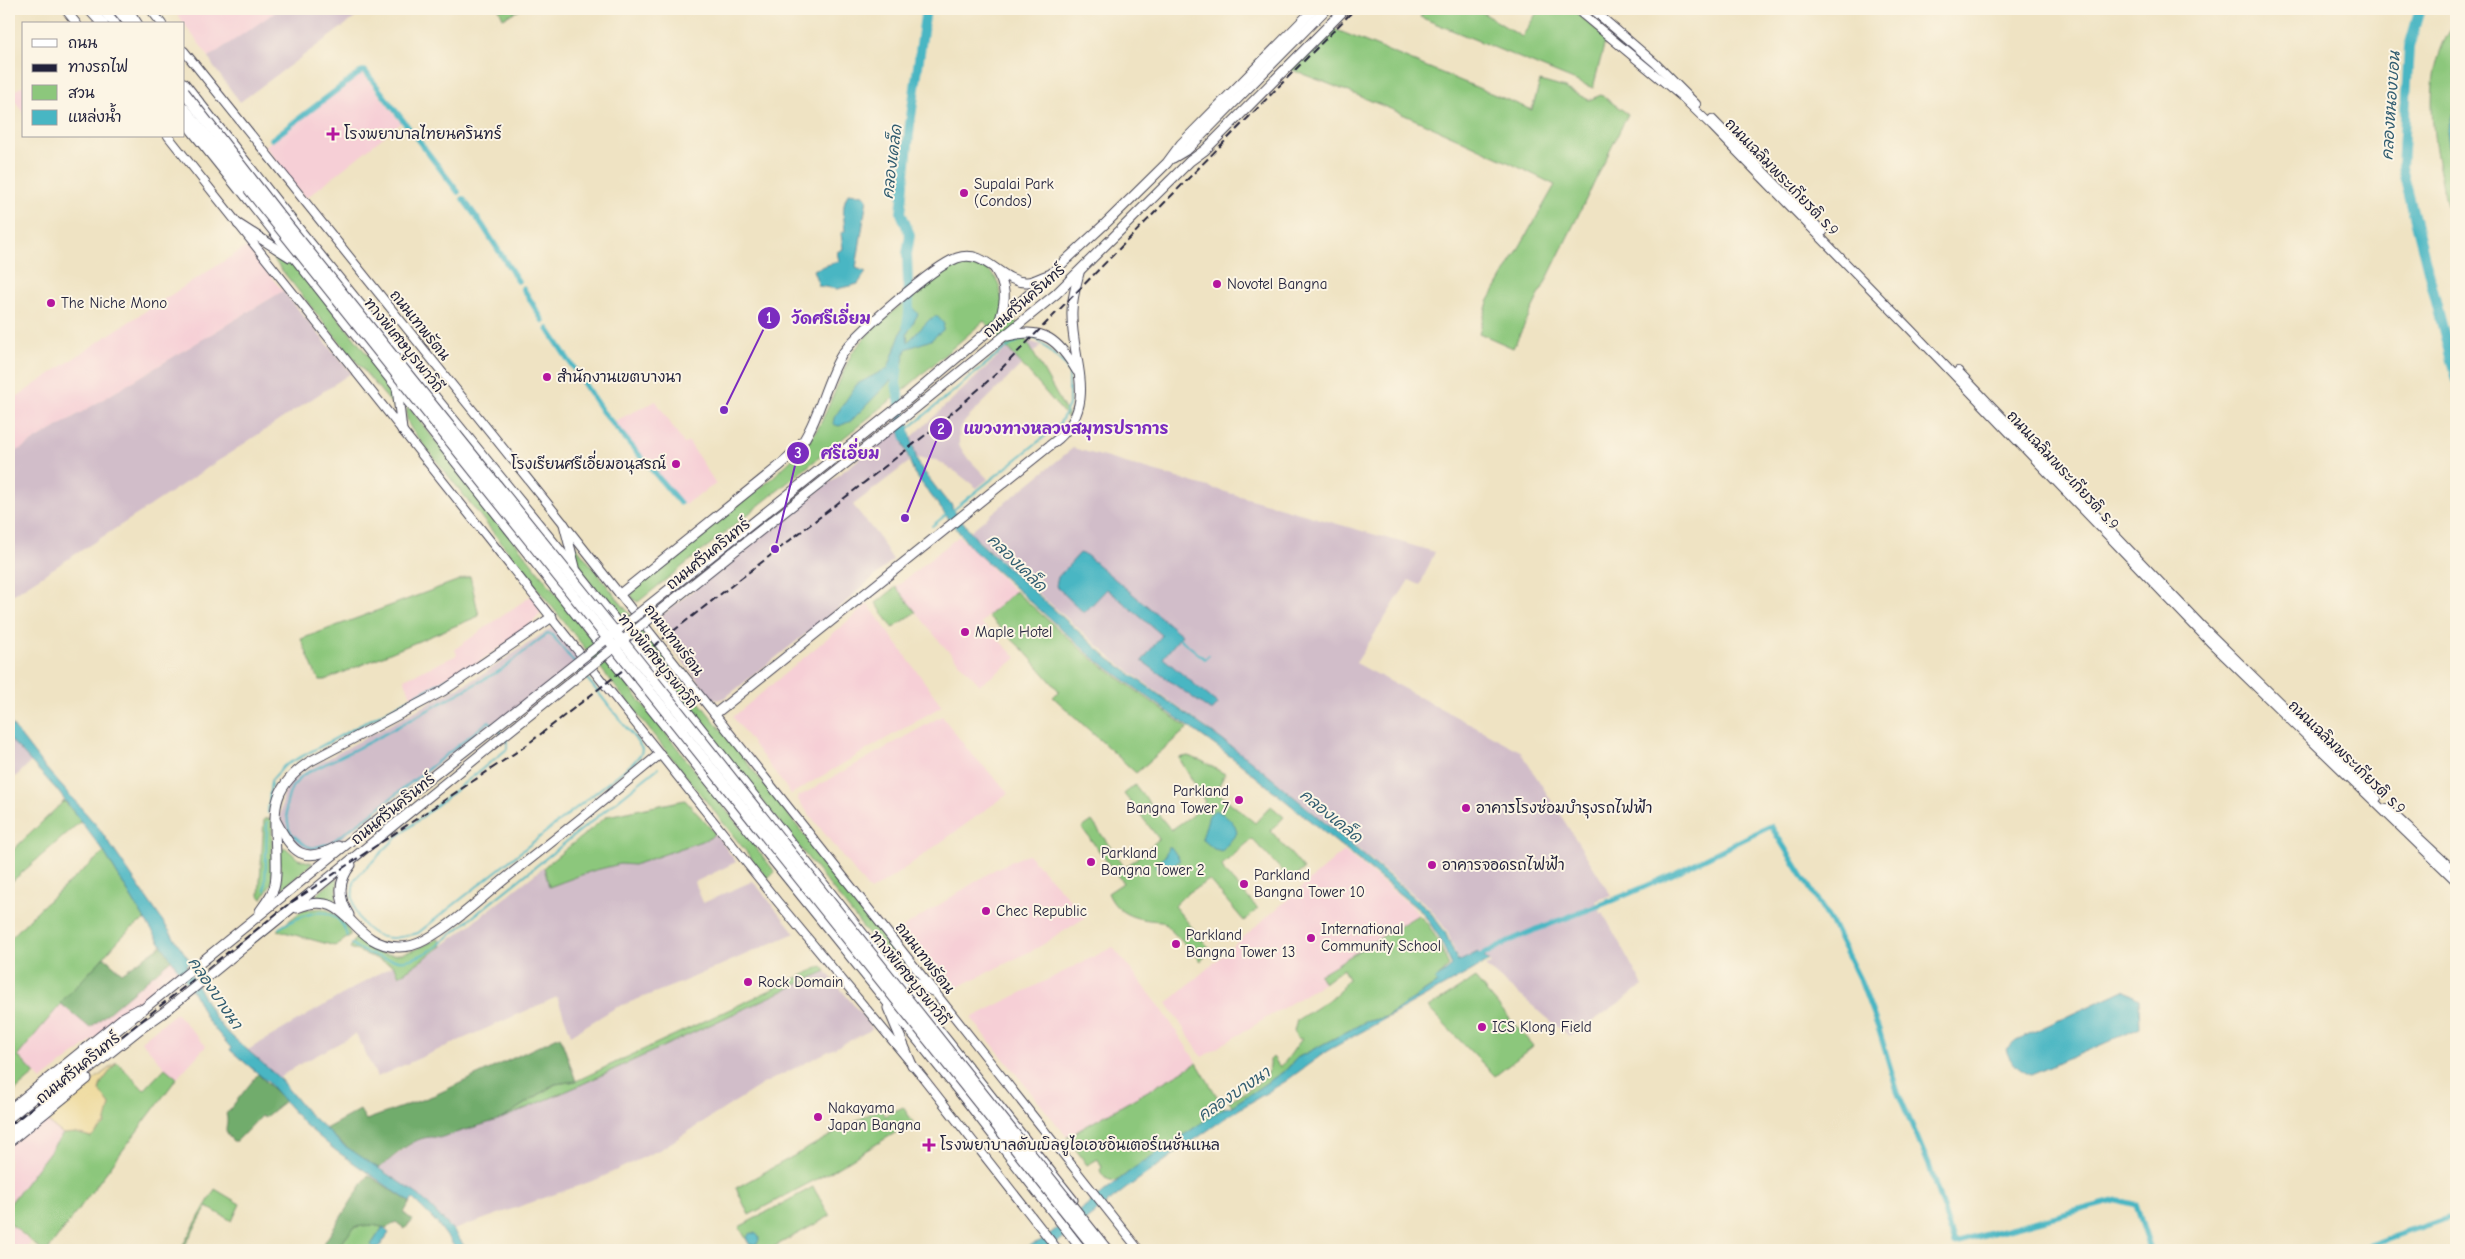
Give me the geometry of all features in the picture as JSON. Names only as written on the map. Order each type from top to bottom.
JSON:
[{"type":"highway","points":[[89,9],[101,22]]},
{"type":"highway","points":[[103,9],[113,22]]},
{"type":"highway","points":[[118,9],[128,22]]},
{"type":"highway","points":[[126,9],[136,22]]},
{"type":"highway","name":"ทางพิเศษบูรพาวิถี","points":[[185,93],[277,212],[595,607],[1107,1250]]},
{"type":"highway","name":"ทางพิเศษบูรพาวิถี","points":[[185,109],[1096,1250]]},
{"type":"highway","points":[[185,120],[1089,1250]]},
{"type":"main road","points":[[65,9],[75,22]]},
{"type":"main road","points":[[95,9],[105,22]]},
{"type":"main road","points":[[150,9],[160,22]]},
{"type":"main road","name":"ถนนศรีนครินทร์","points":[[9,1118],[358,835],[891,413],[1000,321],[1167,163],[1187,138],[1314,9]]},
{"type":"main road","name":"ถนนศรีนครินทร์","points":[[1167,163],[1188,149],[1326,9]]},
{"type":"main road","name":"ถนนศรีนครินทร์","points":[[1190,161],[1199,146],[1335,9]]},
{"type":"main road","name":"ถนนศรีนครินทร์","points":[[9,1133],[140,1029],[163,1013],[502,737],[1004,337],[1079,272],[1190,161],[1205,150],[1344,9]]},
{"type":"main road","name":"ถนนเฉลิมพระเกียรติ ร.9","points":[[1576,9],[1654,73],[1747,158]]},
{"type":"main road","name":"ถนนเฉลิมพระเกียรติ ร.9","points":[[1586,9],[1637,54],[1671,80]]},
{"type":"main road","name":"ถนนเฉลิมพระเกียรติ ร.9","points":[[1592,9],[1655,63],[2201,625],[2456,874]]},
{"type":"main road","name":"ถนนเทพรัตน","points":[[185,52],[620,594],[1137,1250]]},
{"type":"main road","name":"ถนนเฉลิมพระเกียรติ ร.9","points":[[1637,54],[1654,73]]},
{"type":"main road","points":[[185,84],[281,207],[575,569],[1112,1250]]},
{"type":"main road","points":[[185,120],[884,997],[1057,1215],[1082,1250]]},
{"type":"main road","points":[[170,138],[660,754],[912,1065],[1057,1249]]},
{"type":"main road","points":[[238,224],[298,263]]},
{"type":"main road","points":[[620,594],[772,472],[801,445],[812,427],[834,370],[848,346],[865,328],[939,268],[958,258],[974,256],[1009,277],[1026,282],[1055,271]]},
{"type":"main road","points":[[994,267],[1003,281],[1006,291],[1000,321]]},
{"type":"main road","points":[[715,714],[1058,439],[1072,424],[1078,414],[1080,401],[1080,376],[1074,339],[1072,310],[1079,272]]},
{"type":"main road","name":"ถนนเฉลิมพระเกียรติ ร.9","points":[[1892,306],[2218,650],[2456,881]]},
{"type":"main road","points":[[1004,337],[1033,332],[1044,335],[1070,360],[1080,376]]},
{"type":"main road","points":[[397,388],[402,430]]},
{"type":"main road","points":[[564,524],[575,569]]},
{"type":"main road","points":[[254,920],[274,888],[276,876],[276,803],[282,785],[294,772],[309,762],[443,691],[552,617]]},
{"type":"main road","points":[[290,911],[307,904],[330,904],[339,908],[366,936],[384,944],[399,947],[424,941],[660,754]]},
{"type":"main road","points":[[275,818],[288,843],[298,852],[308,857],[324,854],[358,835]]},
{"type":"main road","points":[[355,926],[344,908],[340,887],[348,869],[362,852]]},
{"type":"main road","points":[[884,960],[921,986],[935,992]]},
{"type":"main road","points":[[884,997],[912,1065]]},
{"type":"main road","name":"ถนนศรีนครินทร์","points":[[9,1110],[124,1017],[154,1000]]},
{"type":"main road","name":"ถนนศรีนครินทร์","points":[[9,1142],[140,1036],[163,1013]]},
{"type":"shaded area","points":[[173,9],[282,9],[209,57],[185,25],[185,22],[183,22]]},
{"type":"shaded area","points":[[280,9],[367,9],[240,102],[213,66],[209,57]]},
{"type":"shaded area","name":"โรงพยาบาลไทยนครินทร์","points":[[362,73],[401,123],[305,199],[265,146]]},
{"type":"shaded area","points":[[22,86],[22,111],[10,94]]},
{"type":"shaded area","points":[[246,247],[283,291],[9,456],[9,402],[116,330]]},
{"type":"shaded area","points":[[283,291],[351,373],[9,597],[9,456]]},
{"type":"shaded area","points":[[1031,342],[1041,345],[966,420],[959,430],[959,445],[966,456],[988,479],[977,488],[936,460],[915,458],[912,437],[1004,351],[1018,343]]},
{"type":"shaded area","name":"โรงเรียนศรีเอี่ยมอนุสรณ์","points":[[656,401],[684,444],[689,442],[716,484],[683,505],[613,422]]},
{"type":"shaded area","points":[[898,428],[909,462],[853,505],[878,536],[893,560],[841,606],[726,697],[718,700],[712,698],[652,623]]},
{"type":"shaded area","points":[[1073,448],[1435,552],[1420,585],[1409,580],[1356,663],[1520,751],[1611,895],[1596,901],[1601,914],[1603,913],[1643,986],[1570,1037],[1485,966],[1491,964],[1478,952],[1459,962],[1447,931],[1429,907],[1250,760],[1114,660],[969,532]]},
{"type":"shaded area","points":[[959,536],[1015,591],[981,623],[1017,658],[980,685],[941,643],[896,587]]},
{"type":"shaded area","points":[[532,595],[541,613],[537,618],[511,640],[449,682],[430,694],[413,701],[404,679],[457,655],[455,649]]},
{"type":"shaded area","points":[[868,604],[942,706],[791,794],[733,717]]},
{"type":"shaded area","points":[[551,628],[555,629],[584,664],[501,728],[494,721],[334,844],[318,851],[309,851],[291,840],[280,817],[284,793],[291,781],[310,768],[485,673]]},
{"type":"shaded area","points":[[942,716],[968,750],[1009,793],[894,876],[870,891],[798,800],[798,797]]},
{"type":"shaded area","points":[[9,738],[31,762],[9,783]]},
{"type":"shaded area","points":[[715,833],[736,862],[695,882],[703,903],[753,881],[795,933],[680,983],[615,1008],[571,1035],[557,997],[377,1077],[356,1034],[293,1068],[279,1078],[246,1051],[393,965],[399,976],[457,935],[544,867],[550,887],[592,871],[620,864],[634,865],[710,838]]},
{"type":"shaded area","name":"International Community School","points":[[1344,851],[1413,907],[1418,915],[1320,975],[1324,983],[1202,1057],[1167,1003]]},
{"type":"shaded area","points":[[1028,854],[1086,917],[1039,947],[950,991],[901,929],[997,868]]},
{"type":"shaded area","points":[[1113,947],[1161,1008],[1197,1063],[1067,1137],[971,1018]]},
{"type":"shaded area","points":[[172,959],[181,972],[41,1080],[18,1056],[60,1003],[90,1028]]},
{"type":"shaded area","points":[[826,971],[873,1029],[763,1084],[661,1149],[598,1179],[453,1230],[420,1196],[379,1168],[415,1141],[431,1136],[439,1138],[501,1119],[576,1087]]},
{"type":"shaded area","points":[[176,1013],[206,1046],[177,1078],[165,1068],[141,1041]]},
{"type":"shaded area","points":[[44,1119],[63,1134],[9,1205],[9,1145]]},
{"type":"shaded area","points":[[9,1222],[31,1243],[25,1250],[9,1250]]},
{"type":"green space","points":[[499,9],[522,9],[503,18]]},
{"type":"green space","points":[[1425,9],[1477,9],[1522,37],[1539,9],[1572,9],[1606,38],[1593,88],[1420,17]]},
{"type":"green space","points":[[2456,22],[2456,244],[2438,161],[2433,131],[2432,101],[2435,72],[2442,46]]},
{"type":"green space","points":[[1332,28],[1532,110],[1540,81],[1565,88],[1589,100],[1601,95],[1628,114],[1513,348],[1479,333],[1488,302],[1555,185],[1424,123],[1289,69]]},
{"type":"green space","points":[[258,240],[296,264],[396,391],[396,409],[324,323]]},
{"type":"green space","points":[[973,261],[993,274],[1001,295],[1073,424],[984,321],[906,388],[638,602],[633,599],[631,594],[633,587],[769,481],[806,446],[820,425],[852,353],[873,328],[937,275],[956,263]]},
{"type":"green space","points":[[408,406],[775,872],[767,878],[412,430],[407,419]]},
{"type":"green space","points":[[575,545],[907,965],[895,964],[888,959],[582,573],[573,546]]},
{"type":"green space","points":[[470,576],[479,616],[325,680],[320,680],[316,675],[301,639]]},
{"type":"green space","points":[[896,587],[916,612],[893,628],[876,603]]},
{"type":"green space","points":[[1015,591],[1091,658],[1188,728],[1136,773],[1053,697],[1059,691],[1025,652],[988,616]]},
{"type":"green space","points":[[1188,756],[1202,761],[1225,774],[1216,791],[1255,823],[1271,806],[1284,817],[1271,831],[1304,869],[1291,880],[1252,839],[1222,865],[1224,871],[1258,909],[1244,921],[1209,880],[1185,895],[1174,906],[1211,950],[1201,961],[1162,921],[1130,916],[1112,901],[1108,893],[1123,883],[1082,828],[1092,821],[1125,868],[1159,839],[1124,794],[1135,785],[1171,830],[1194,814],[1205,802],[1179,758]]},
{"type":"green space","points":[[685,800],[715,833],[710,838],[634,865],[620,864],[592,871],[549,887],[544,867],[607,816]]},
{"type":"green space","points":[[64,801],[81,821],[9,884],[9,854]]},
{"type":"green space","points":[[272,818],[272,883],[262,899],[259,896],[264,819]]},
{"type":"green space","points":[[286,848],[298,859],[313,863],[282,889],[279,850]]},
{"type":"green space","points":[[104,852],[145,920],[132,928],[115,944],[18,1056],[35,1074],[15,1091],[9,1086],[9,940],[39,909]]},
{"type":"green space","points":[[336,878],[338,880],[336,900],[313,898]]},
{"type":"green space","points":[[322,908],[339,917],[350,933],[350,936],[335,946],[277,930],[303,910]]},
{"type":"green space","points":[[1418,915],[1433,932],[1449,966],[1436,979],[1437,983],[1386,1017],[1365,1022],[1297,1058],[1286,1070],[1232,1106],[1229,1101],[1249,1090],[1262,1079],[1270,1067],[1270,1060],[1273,1057],[1280,1067],[1288,1058],[1302,1039],[1297,1038],[1294,1031],[1297,1020],[1336,995],[1348,979],[1343,969],[1324,983],[1319,975]]},
{"type":"green space","points":[[356,937],[372,949],[388,954],[414,950],[438,938],[442,946],[399,976],[395,967],[390,964],[350,948]]},
{"type":"green space","points":[[162,945],[172,959],[90,1028],[60,1003],[104,957],[122,973]]},
{"type":"green space","points":[[822,966],[826,971],[576,1087],[501,1119],[556,1084],[576,1081]]},
{"type":"green space","name":"ICS Klong Field","points":[[1475,978],[1533,1046],[1495,1076],[1428,1008]]},
{"type":"green space","points":[[560,1036],[576,1081],[555,1084],[501,1119],[439,1138],[422,1138],[407,1146],[379,1168],[364,1161],[325,1129],[360,1110],[366,1120],[435,1095]]},
{"type":"green space","points":[[117,1062],[144,1090],[165,1068],[177,1078],[48,1250],[41,1250],[9,1222],[9,1205],[63,1134],[76,1133],[91,1137],[110,1105],[99,1091],[101,1083]]},
{"type":"green space","points":[[1197,1063],[1224,1108],[1116,1181],[1102,1175],[1100,1170],[1102,1167],[1098,1159],[1087,1165],[1067,1137]]},
{"type":"green space","points":[[258,1074],[285,1101],[264,1118],[261,1116],[237,1141],[233,1141],[226,1130],[226,1114]]},
{"type":"green space","points":[[903,1107],[913,1122],[832,1171],[749,1215],[736,1188],[880,1108],[885,1116]]},
{"type":"green space","points":[[368,1175],[410,1202],[404,1213],[412,1220],[405,1229],[396,1222],[386,1228],[372,1225],[355,1227],[335,1250],[321,1248]]},
{"type":"green space","points":[[813,1187],[830,1216],[768,1250],[753,1250],[739,1227]]},
{"type":"green space","points":[[215,1189],[240,1204],[232,1221],[207,1207],[182,1250],[180,1250]]},
{"type":"green space","points":[[372,1225],[383,1227],[371,1245],[376,1250],[335,1250],[355,1227]]},
{"type":"green space","points":[[321,1248],[335,1250],[319,1250]]},
{"type":"sand","points":[[117,1062],[101,1083],[99,1090],[110,1105],[105,1124],[91,1137],[76,1133],[63,1134],[44,1119]]},
{"type":"water","points":[[2456,103],[2456,193],[2447,132]]},
{"type":"water","points":[[849,193],[864,195],[867,199],[856,268],[866,272],[858,284],[837,289],[819,286],[813,270],[839,261],[837,252],[843,249],[841,233],[845,231],[844,206]]},
{"type":"water","points":[[913,308],[918,314],[907,334],[908,342],[930,319],[937,316],[944,324],[943,330],[931,340],[906,349],[901,370],[851,421],[839,426],[833,424],[834,418],[857,384],[888,368],[907,316]]},
{"type":"water","points":[[907,422],[918,464],[944,498],[952,505],[952,508],[978,541],[1108,658],[1250,760],[1428,909],[1445,932],[1458,962],[1478,952],[1489,961],[1327,1051],[1286,1081],[1228,1116],[1128,1187],[1048,1250],[1019,1250],[1042,1240],[1134,1168],[1224,1108],[1232,1106],[1286,1070],[1297,1058],[1365,1022],[1386,1017],[1437,983],[1435,980],[1452,966],[1439,937],[1423,913],[1238,762],[1091,656],[971,548],[914,473],[898,428]]},
{"type":"water","points":[[1080,553],[1086,555],[1182,635],[1163,658],[1218,704],[1213,710],[1210,710],[1142,661],[1162,635],[1107,589],[1084,613],[1056,586],[1058,577]]},
{"type":"water","points":[[9,721],[43,765],[98,827],[190,961],[186,965],[214,1016],[225,1030],[279,1078],[306,1111],[342,1144],[420,1196],[453,1230],[467,1250],[457,1250],[437,1223],[413,1199],[410,1202],[335,1150],[303,1123],[268,1082],[230,1050],[231,1048],[207,1020],[195,995],[145,920],[104,852],[57,790],[9,738]]},
{"type":"water","points":[[1215,810],[1229,818],[1234,824],[1237,833],[1222,851],[1214,849],[1202,839],[1209,815]]},
{"type":"water","points":[[1168,847],[1171,847],[1180,860],[1164,874],[1155,865],[1165,856]]},
{"type":"water","points":[[2124,990],[2139,999],[2140,1028],[2031,1075],[2022,1071],[2009,1058],[2006,1049],[2016,1040]]},
{"type":"water","points":[[383,1227],[389,1233],[380,1246],[374,1248],[371,1245]]},
{"type":"water","points":[[751,1233],[755,1233],[759,1239],[755,1245],[751,1245],[747,1241],[747,1237]]},
{"type":"waterway","name":"คลองเคล็ด","points":[[907,325],[909,313],[907,254],[910,235],[901,213],[910,124],[926,9]]},
{"type":"waterway","name":"คลองหนองบอน","points":[[2420,9],[2409,47],[2402,168],[2456,380]]},
{"type":"waterway","points":[[272,139],[362,71],[365,71],[458,192]]},
{"type":"waterway","points":[[463,199],[483,226],[518,281]]},
{"type":"waterway","points":[[523,288],[543,321]]},
{"type":"waterway","points":[[548,329],[602,411],[680,503]]},
{"type":"waterway","points":[[908,429],[1003,350],[1025,337],[1037,339],[1064,364],[1069,373],[1069,405],[1059,425],[952,511]]},
{"type":"waterway","name":"คลองเคล็ด","points":[[898,364],[896,383],[906,438]]},
{"type":"waterway","points":[[932,526],[948,513]]},
{"type":"waterway","points":[[548,633],[552,635],[637,741],[642,749],[641,754],[633,763],[418,933],[391,938],[372,932],[364,926],[355,909],[353,899],[355,879],[397,837],[507,749],[507,739],[489,721],[367,817],[330,843],[313,848],[307,846],[293,835],[289,829],[286,806],[292,787],[303,775],[370,742],[501,670],[548,633]]},
{"type":"waterway","points":[[1179,638],[1205,659],[1209,655]]},
{"type":"waterway","points":[[268,813],[271,781],[284,766],[454,675]]},
{"type":"waterway","points":[[352,944],[370,954],[400,960],[413,959],[433,949],[658,768]]},
{"type":"waterway","points":[[265,890],[267,822]]},
{"type":"waterway","points":[[1476,959],[1535,930],[1654,883],[1771,826],[1831,922],[1861,982],[1879,1030],[1897,1090],[1929,1165],[1954,1243],[2118,1200],[2136,1205],[2151,1250]]},
{"type":"waterway","points":[[279,928],[308,914],[327,913],[335,917],[342,924],[347,936]]},
{"type":"waterway","points":[[2356,1250],[2456,1215]]},
{"type":"railway","points":[[9,1126],[286,906],[524,747],[937,426],[997,373],[1355,9]]},
{"type":"place","name":"โรงพยาบาลไทยนครินทร์","points":[[333,134]]},
{"type":"place","name":"Supalai Park (Condos)","points":[[964,193]]},
{"type":"place","name":"Novotel Bangna","points":[[1217,284]]},
{"type":"place","name":"The Niche Mono","points":[[51,303]]},
{"type":"place","name":"สำนักงานเขตบางนา","points":[[547,377]]},
{"type":"place","name":"วัดศรีเอี่ยม","points":[[724,410]]},
{"type":"place","name":"โรงเรียนศรีเอี่ยมอนุสรณ์","points":[[676,464]]},
{"type":"place","name":"แขวงทางหลวงสมุทรปราการ","points":[[905,518]]},
{"type":"place","name":"ศรีเอี่ยม","points":[[775,549]]},
{"type":"place","name":"Maple Hotel","points":[[965,632]]},
{"type":"place","name":"Parkland Bangna Tower 7","points":[[1239,800]]},
{"type":"place","name":"อาคารโรงซ่อมบำรุงรถไฟฟ้า","points":[[1466,808]]},
{"type":"place","name":"Parkland Bangna Tower 2","points":[[1091,862]]},
{"type":"place","name":"อาคารจอดรถไฟฟ้า","points":[[1432,865]]},
{"type":"place","name":"Parkland Bangna Tower 10","points":[[1244,884]]},
{"type":"place","name":"Chec Republic","points":[[986,911]]},
{"type":"place","name":"International Community School","points":[[1311,938]]},
{"type":"place","name":"Parkland Bangna Tower 13","points":[[1176,944]]},
{"type":"place","name":"Rock Domain","points":[[748,982]]},
{"type":"place","name":"ICS Klong Field","points":[[1482,1027]]},
{"type":"place","name":"Nakayama Japan Bangna","points":[[818,1117]]},
{"type":"place","name":"โรงพยาบาลดับเบิลยูไอเอชอินเตอร์เนชั่นแนล","points":[[929,1145]]},
{"type":"water label","name":"คลองบางนา","points":[[215,993]]},
{"type":"water label","name":"คลองบางนา","points":[[1234,1094]]}]
